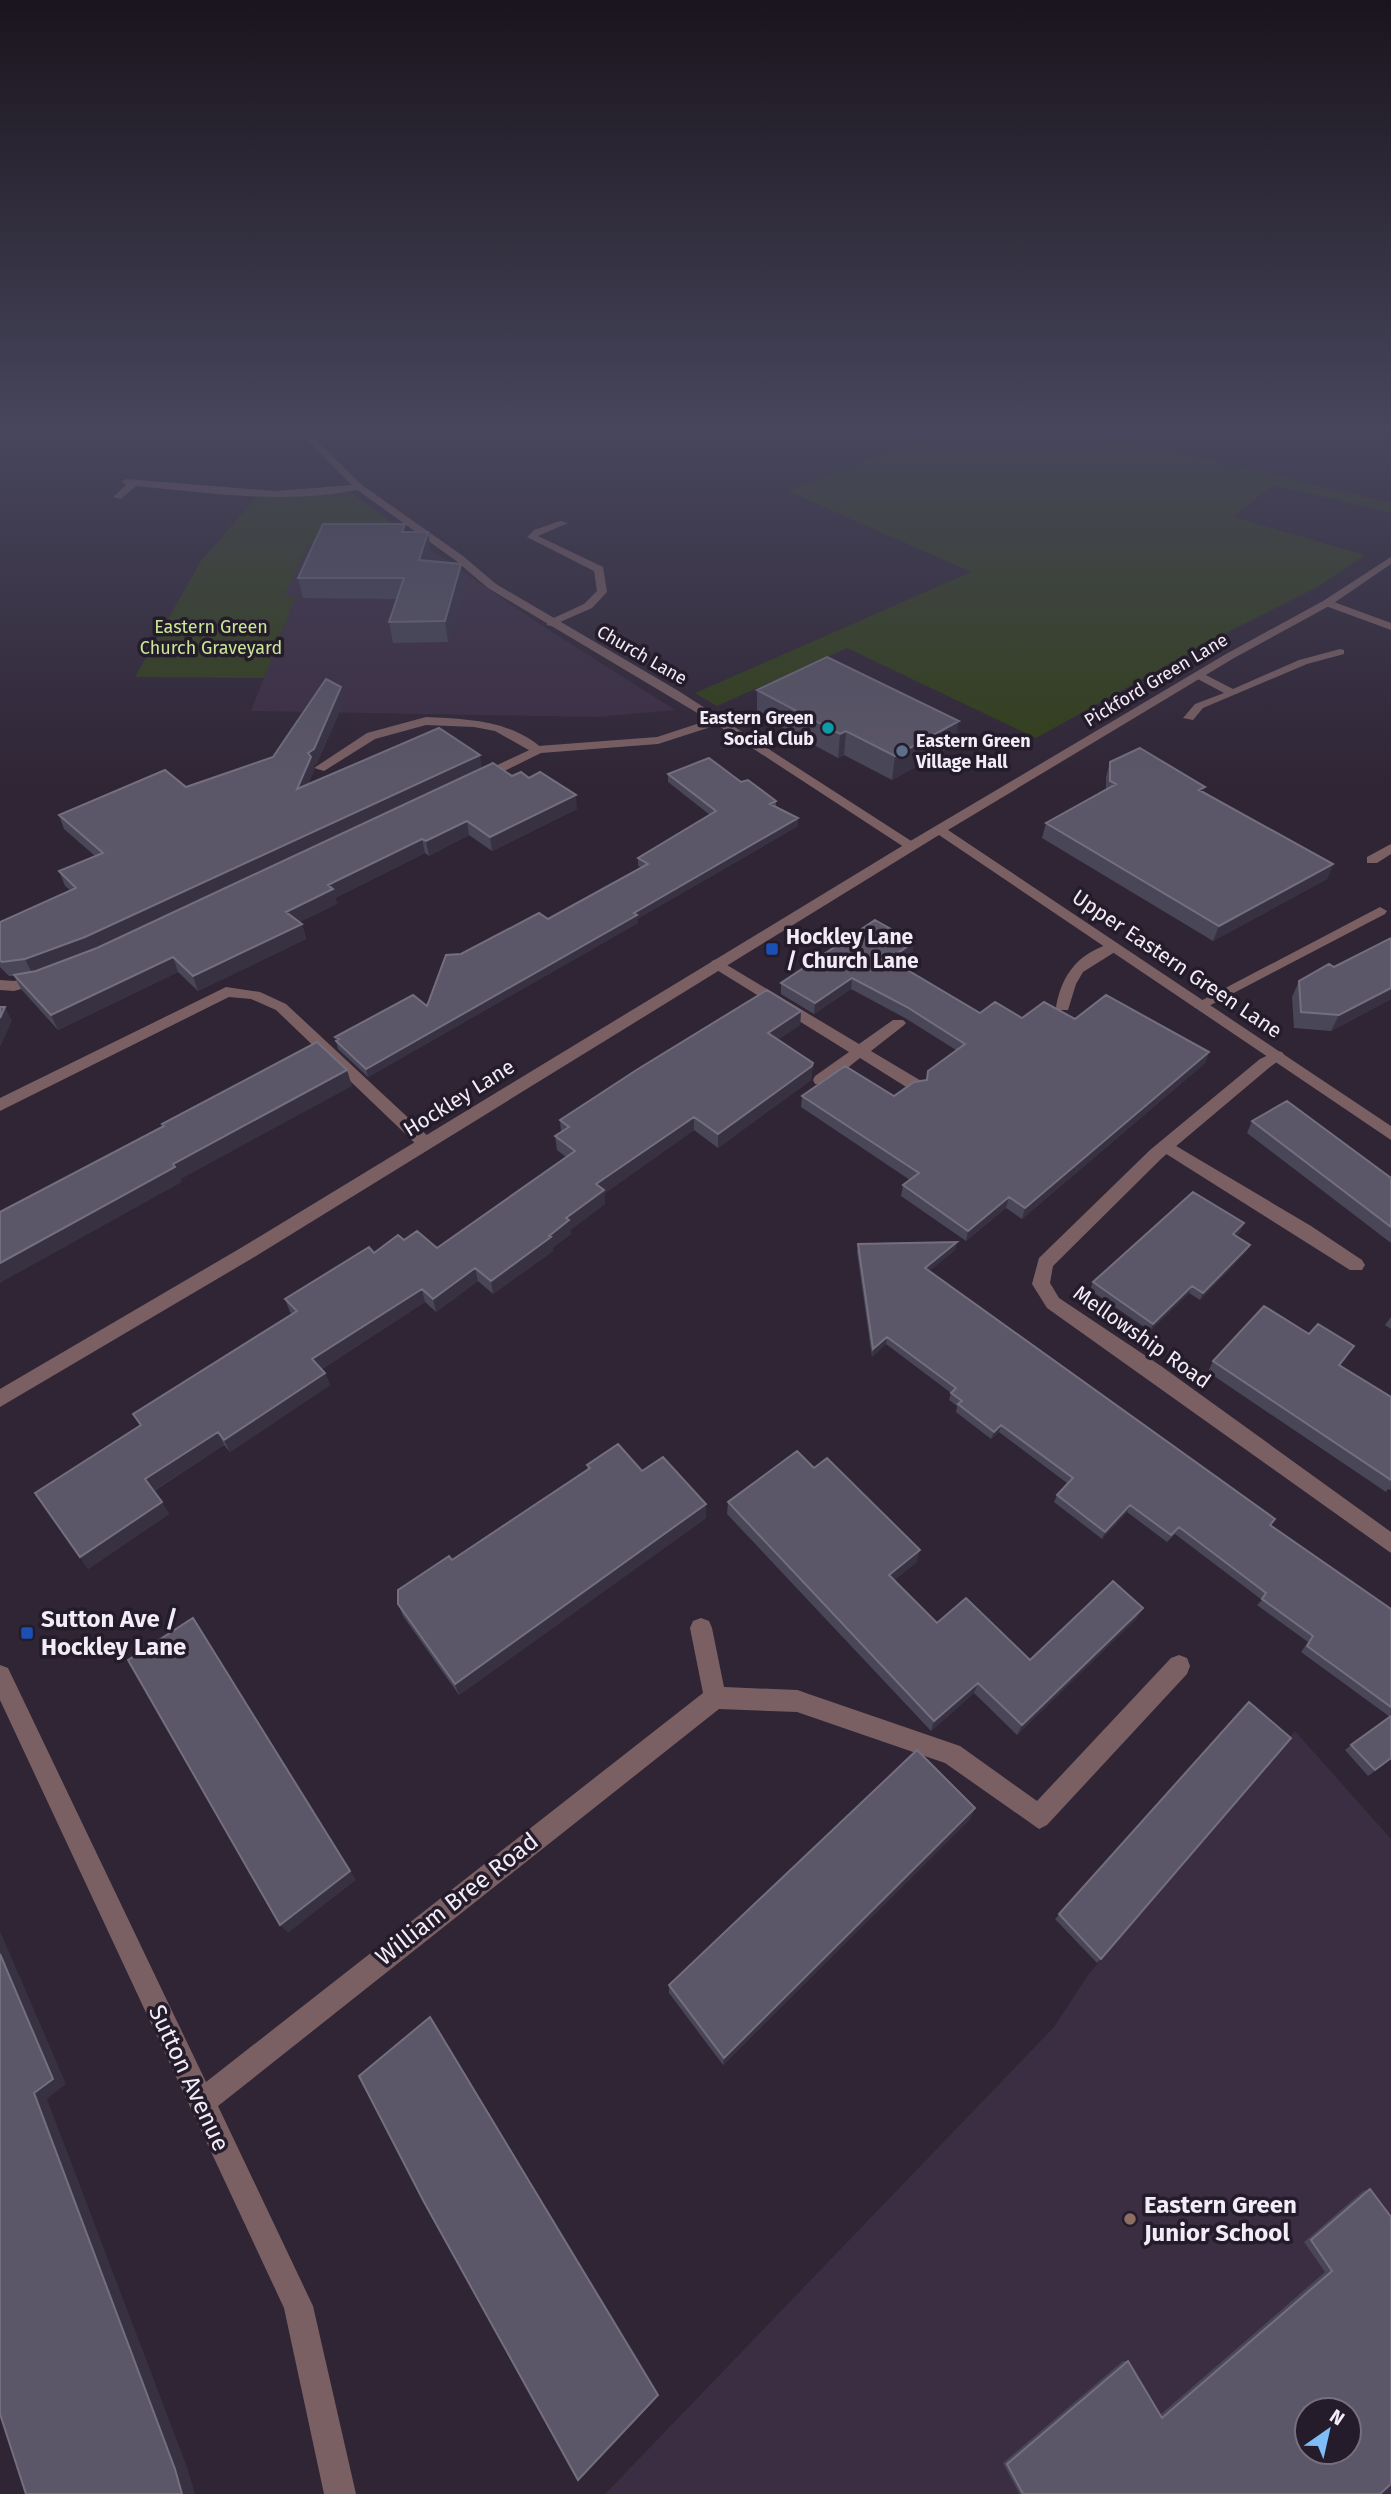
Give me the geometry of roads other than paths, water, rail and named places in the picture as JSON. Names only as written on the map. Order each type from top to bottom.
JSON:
[{"type":"street","name":"Church Lane","points":[[447,550],[492,586],[719,721],[912,846]]},
{"type":"street","points":[[551,623],[588,606],[602,592],[599,569],[560,550]]},
{"type":"street","name":"Pickford Green Lane","points":[[940,830],[1198,675],[1327,603],[1391,560]]},
{"type":"street","points":[[1327,603],[1389,625]]},
{"type":"street","points":[[1189,718],[1199,706],[1303,663],[1340,652]]},
{"type":"street","points":[[1198,675],[1233,694]]},
{"type":"street","points":[[320,768],[371,736],[426,721],[474,723],[499,728],[538,750]]},
{"type":"street","points":[[463,786],[538,750],[658,740],[719,721]]},
{"type":"street","name":"Hockley Lane","points":[[0,1399],[245,1254],[940,830]]},
{"type":"street","name":"Upper Eastern Green Lane","points":[[940,830],[1391,1134]]},
{"type":"street","points":[[1372,860],[1391,848]]},
{"type":"street","points":[[1200,1004],[1380,911]]},
{"type":"street","points":[[1063,1007],[1067,981],[1080,963],[1113,947]]},
{"type":"street","points":[[717,964],[917,1086]]},
{"type":"street","points":[[0,985],[14,986],[60,972]]},
{"type":"street","points":[[0,1105],[226,992],[245,991],[266,998],[281,1007],[425,1143]]},
{"type":"street","points":[[821,1080],[898,1023]]},
{"type":"street","name":"Mellowship Road","points":[[1277,1056],[1265,1063],[1166,1146],[1045,1263],[1041,1284],[1054,1303],[1154,1371],[1391,1544]]},
{"type":"street","points":[[1166,1146],[1356,1265]]},
{"type":"street","points":[[701,1628],[715,1698],[797,1701],[951,1754],[1039,1816],[1180,1666]]},
{"type":"street","name":"Sutton Avenue","points":[[0,1676],[298,2305],[340,2494]]},
{"type":"street","name":"William Bree Road","points":[[200,2103],[715,1698]]},
{"type":"place","name":"Eastern Green Social Club","points":[[828,728]]},
{"type":"place","name":"Eastern Green Village Hall","points":[[902,751]]},
{"type":"place","name":"Hockley Lane / Church Lane","points":[[772,949]]},
{"type":"place","name":"Sutton Ave / Hockley Lane","points":[[27,1633]]},
{"type":"place","name":"Eastern Green Junior School","points":[[1130,2219]]},
{"type":"park label","name":"Eastern Green Church Graveyard","points":[[211,637]]}]
